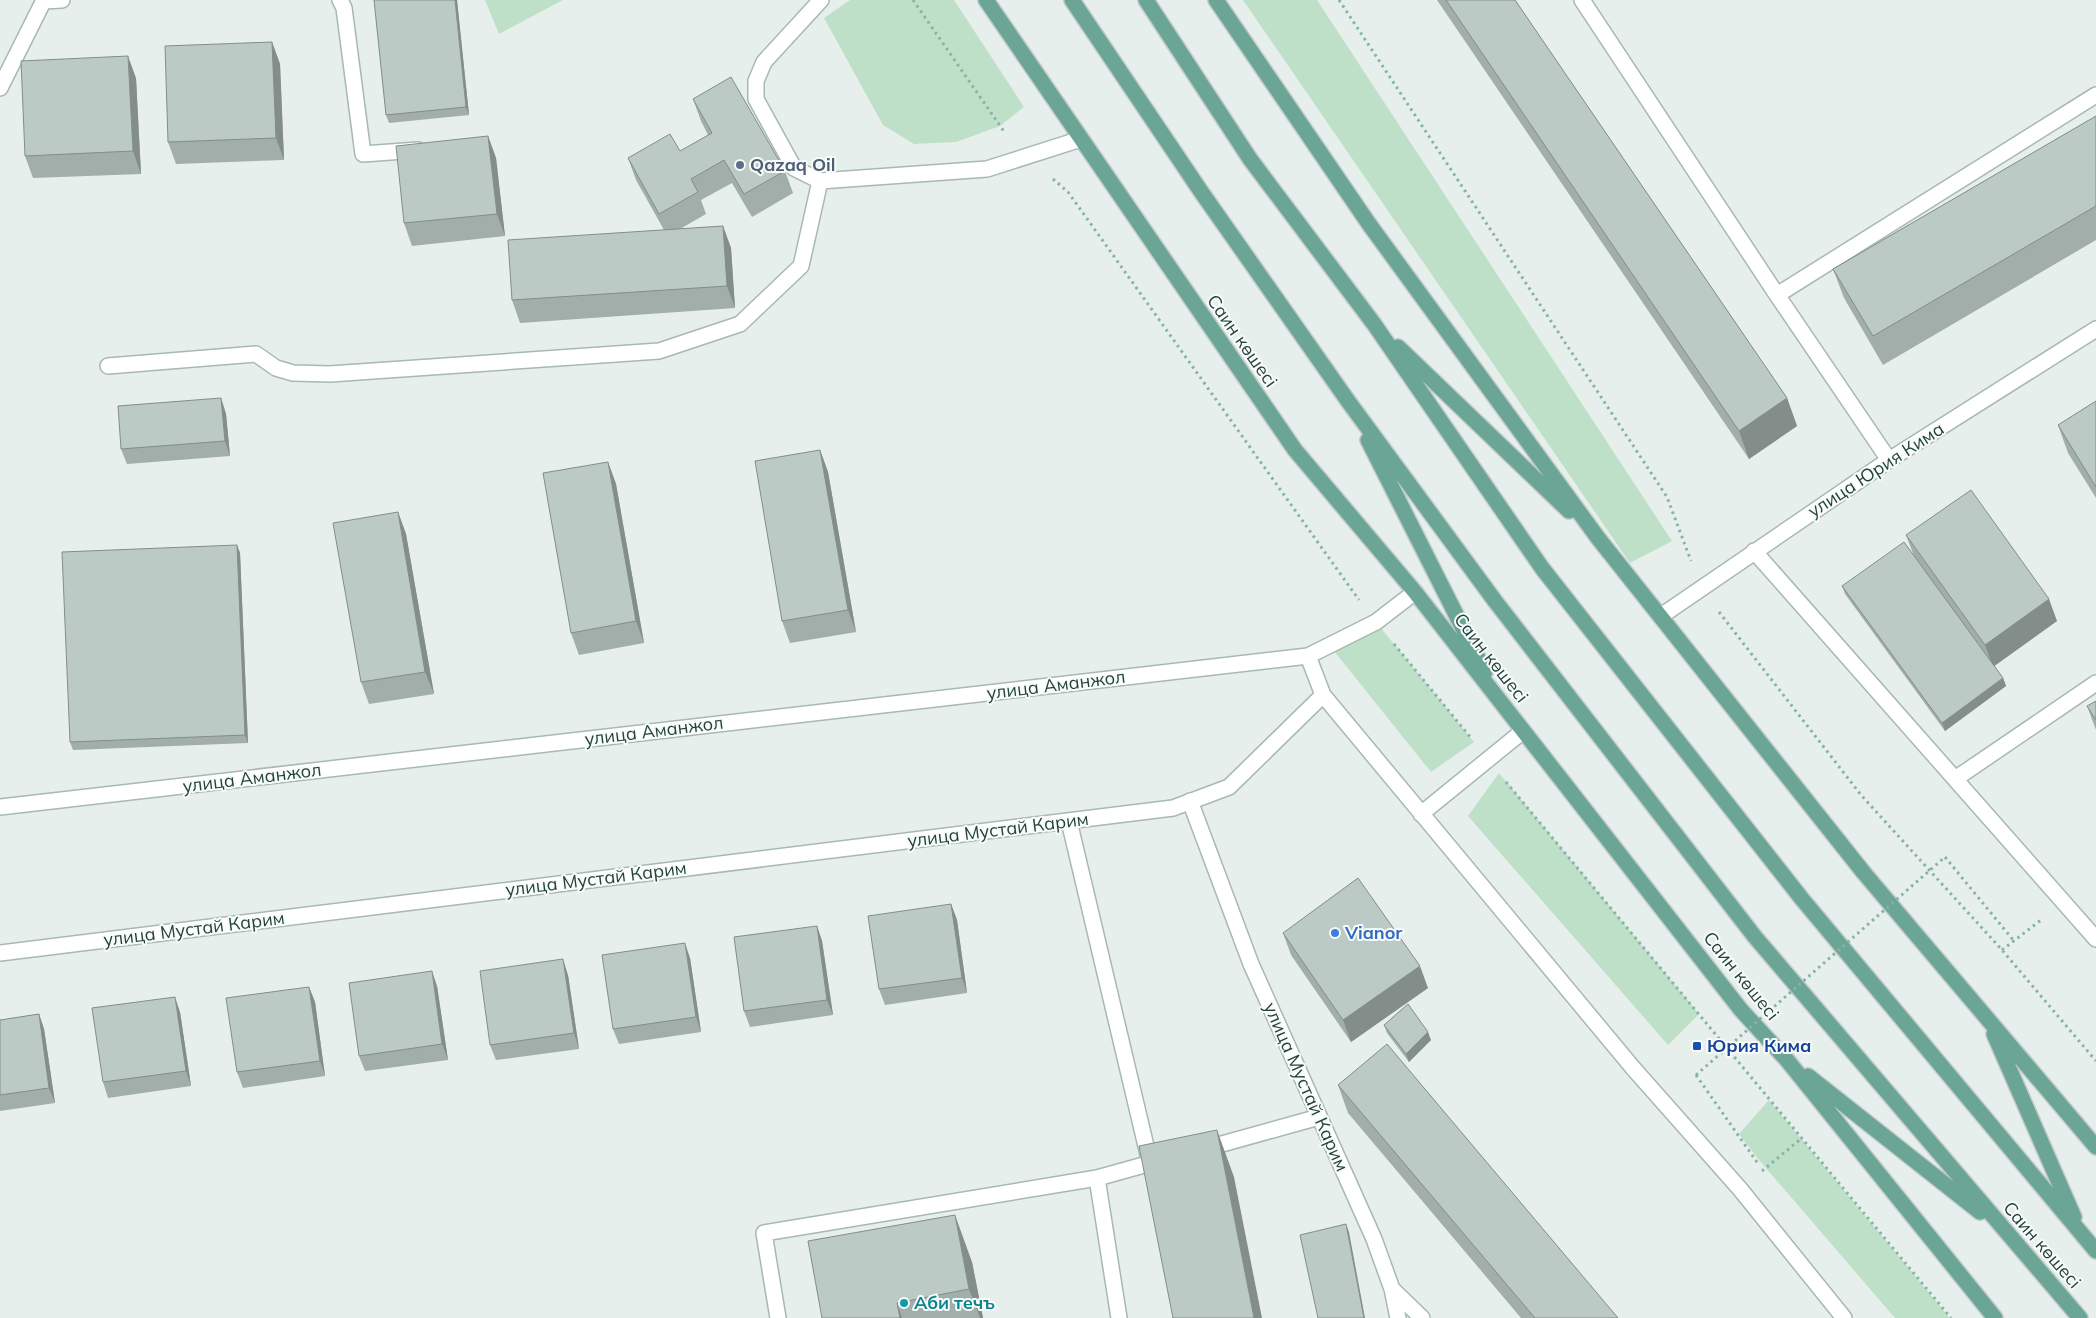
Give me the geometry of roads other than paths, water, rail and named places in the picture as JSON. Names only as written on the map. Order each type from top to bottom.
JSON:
[{"type":"main road","name":"Саин көшесі","points":[[986,0],[1295,450],[1415,592],[1741,1010],[1788,1060],[1996,1318]]},
{"type":"main road","name":"Саин көшесі","points":[[1072,0],[1202,193],[1348,401],[1495,601],[1755,937],[2080,1318]]},
{"type":"main road","name":"Саин көшесі","points":[[1146,0],[1250,159],[1374,324],[1554,583],[1802,899],[2096,1250]]},
{"type":"main road","points":[[1216,0],[1368,224],[1598,538],[1864,874],[2096,1147]]},
{"type":"main road","points":[[1374,324],[1598,538]]},
{"type":"main road","points":[[1348,401],[1500,701]]},
{"type":"main road","points":[[1987,1018],[2082,1234]]},
{"type":"main road","points":[[1788,1060],[2007,1234]]},
{"type":"street","points":[[0,88],[43,1],[62,0]]},
{"type":"street","points":[[340,0],[344,8],[364,154],[433,148]]},
{"type":"street","points":[[821,0],[764,62],[756,81],[756,99],[794,168],[820,181],[987,169],[1081,139]]},
{"type":"street","points":[[1582,0],[1777,295],[1889,460]]},
{"type":"street","points":[[1777,295],[2096,95]]},
{"type":"street","points":[[108,366],[256,354],[276,368],[293,372],[330,374],[659,351],[740,324],[801,266],[820,181]]},
{"type":"street","name":"улица Юрия Кима","points":[[1661,616],[1889,460],[2096,329]]},
{"type":"street","points":[[1754,551],[2096,939]]},
{"type":"street","name":"улица Аманжол","points":[[0,807],[1308,656],[1376,622],[1415,592]]},
{"type":"street","points":[[1308,656],[1323,695],[1633,1068],[1740,1189],[1844,1318]]},
{"type":"street","points":[[1955,779],[2096,683]]},
{"type":"street","name":"улица Мустай Карим","points":[[0,953],[1173,808],[1229,787],[1323,695]]},
{"type":"street","points":[[1421,814],[1524,731]]},
{"type":"street","name":"улица Мустай Карим","points":[[1190,801],[1251,964],[1374,1239],[1392,1289],[1398,1318]]},
{"type":"street","points":[[1069,821],[1150,1163]]},
{"type":"street","points":[[778,1318],[764,1233],[1097,1178],[1319,1117]]},
{"type":"street","points":[[1097,1178],[1120,1318]]},
{"type":"street","points":[[1392,1289],[1422,1318]]},
{"type":"place","name":"Qazaq Oil","points":[[740,165]]},
{"type":"place","name":"Vianor","points":[[1335,933]]},
{"type":"place","name":"Юрия Кима","points":[[1697,1046]]},
{"type":"place","name":"Аби течъ","points":[[904,1303]]}]
